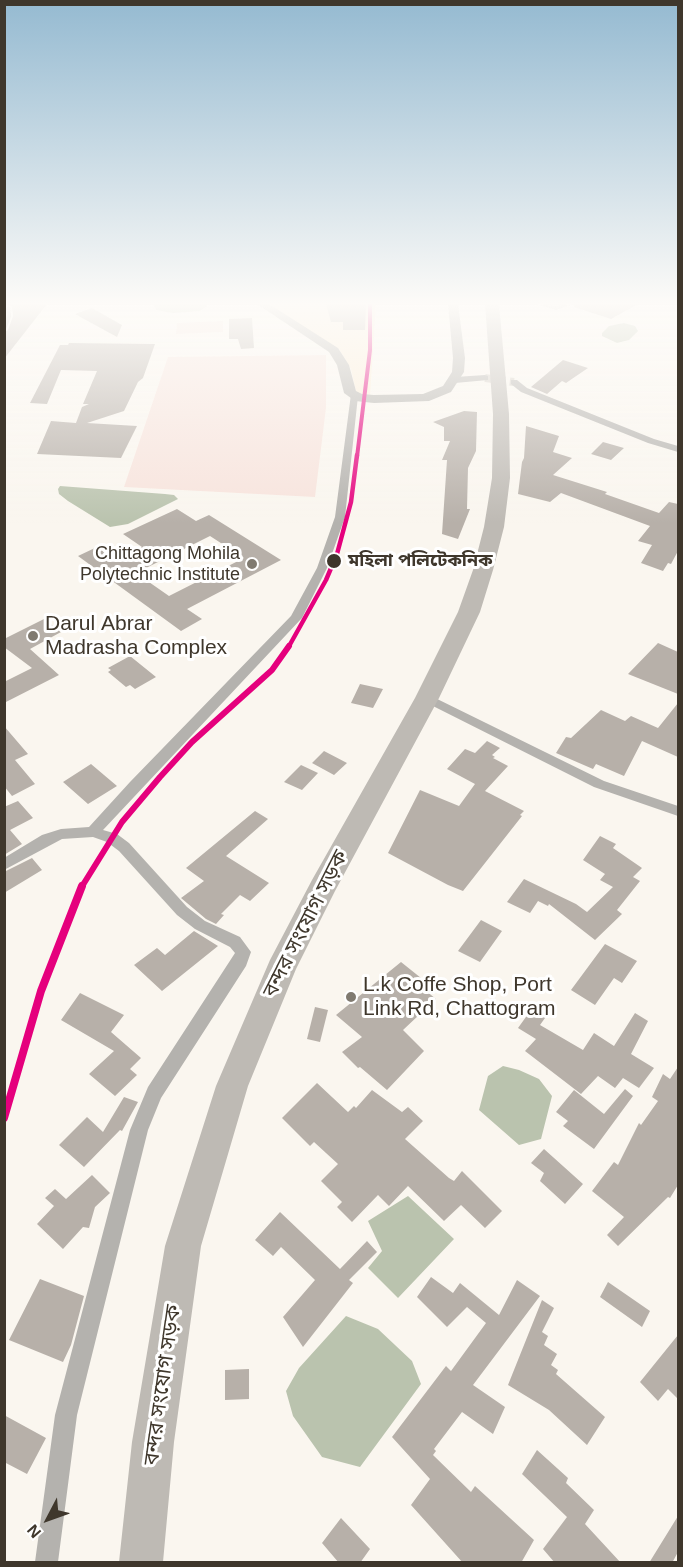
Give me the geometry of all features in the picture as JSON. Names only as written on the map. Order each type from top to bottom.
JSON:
[{"type":"highway","name":"বন্দর সংযোগ সড়ক","points":[[141,1563],[153,1442],[183,1246],[232,1086],[281,969],[322,888],[427,698],[469,612],[494,527],[501,478],[501,414],[498,377]]},
{"type":"street","points":[[346,377],[350,393],[365,399],[425,398],[447,389],[455,380],[486,378]]},
{"type":"street","points":[[513,382],[524,390],[560,402],[651,441],[678,448]]},
{"type":"street","points":[[93,832],[135,785],[296,618],[322,568],[340,517],[354,396]]},
{"type":"street","points":[[427,698],[599,784],[678,811]]},
{"type":"street","points":[[4,865],[47,839],[61,834],[93,832],[112,838],[124,847],[182,911],[200,925],[234,942],[243,952],[240,961],[154,1093],[139,1130],[66,1415],[46,1563]]},
{"type":"shaded area","points":[[161,377],[326,377],[326,408],[315,497],[124,487]]},
{"type":"shaded area","points":[[353,377],[371,377],[370,396],[357,396]]},
{"type":"shaded area","points":[[60,486],[165,494],[174,495],[178,499],[128,524],[110,527],[59,494]]},
{"type":"shaded area","points":[[503,1066],[539,1079],[552,1096],[541,1139],[519,1145],[479,1110],[488,1076]]},
{"type":"shaded area","points":[[408,1196],[454,1239],[398,1298],[368,1268],[382,1251],[368,1221]]},
{"type":"shaded area","points":[[346,1316],[378,1329],[412,1361],[421,1384],[360,1467],[322,1457],[293,1416],[286,1391],[299,1368]]},
{"type":"building","points":[[43,377],[58,377],[47,404],[30,403]]},
{"type":"building","points":[[94,377],[143,377],[138,382],[124,411],[87,423],[137,426],[121,458],[37,454],[51,421],[76,423],[82,407],[89,404],[83,404]]},
{"type":"building","points":[[543,377],[575,377],[566,383],[562,381],[547,394],[531,387]]},
{"type":"building","points":[[464,411],[477,412],[476,451],[468,468],[467,509],[470,509],[458,539],[442,534],[447,460],[442,460],[450,441],[444,441],[444,427],[433,422]]},
{"type":"building","points":[[526,426],[559,436],[553,452],[572,458],[553,475],[607,492],[605,494],[659,513],[669,502],[678,504],[678,551],[671,564],[668,563],[663,571],[641,563],[652,545],[638,541],[650,526],[561,493],[550,502],[518,494]]},
{"type":"building","points":[[603,442],[624,448],[611,460],[591,454]]},
{"type":"building","points":[[177,509],[196,521],[209,515],[281,560],[187,609],[202,619],[181,631],[78,556],[97,547],[115,560],[142,547],[123,534]],"holes":[[[210,536],[244,558],[169,596],[136,573]]]},
{"type":"building","points":[[44,619],[61,632],[30,649],[59,675],[4,703],[4,682],[32,668],[4,647],[4,639]]},
{"type":"building","points":[[658,643],[678,652],[678,694],[628,674]]},
{"type":"building","points":[[130,656],[156,677],[135,689],[130,685],[126,687],[108,672],[111,670],[108,668]]},
{"type":"building","points":[[360,684],[383,689],[373,708],[351,703]]},
{"type":"building","points":[[678,703],[678,757],[642,741],[624,776],[596,764],[593,769],[556,753],[566,737],[571,738],[601,710],[625,721],[631,716],[658,728]]},
{"type":"building","points":[[4,726],[28,754],[15,760],[35,784],[12,796],[4,786]]},
{"type":"building","points":[[487,741],[500,748],[492,755],[495,757],[493,758],[508,766],[485,791],[524,811],[463,891],[388,853],[420,790],[459,806],[475,784],[447,769],[465,749],[475,753]]},
{"type":"building","points":[[324,751],[347,763],[334,775],[312,763]]},
{"type":"building","points":[[91,764],[117,786],[88,804],[63,782]]},
{"type":"building","points":[[301,765],[318,773],[302,790],[284,782]]},
{"type":"building","points":[[18,801],[33,818],[10,830],[22,844],[4,855],[4,807]]},
{"type":"building","points":[[255,811],[268,819],[226,856],[269,883],[250,901],[240,895],[221,914],[224,915],[216,924],[206,919],[181,898],[204,881],[186,868]]},
{"type":"building","points":[[600,836],[616,844],[613,848],[642,868],[633,877],[640,881],[617,910],[622,914],[595,940],[549,904],[548,906],[538,901],[530,913],[507,902],[524,879],[576,904],[587,912],[613,887],[600,880],[605,874],[583,860]]},
{"type":"building","points":[[32,858],[42,870],[4,893],[4,872]]},
{"type":"building","points":[[481,920],[502,931],[480,962],[458,951]]},
{"type":"building","points":[[194,931],[218,946],[162,991],[134,965],[157,948],[165,955]]},
{"type":"building","points":[[605,944],[637,961],[622,983],[614,978],[595,1005],[571,990]]},
{"type":"building","points":[[401,962],[421,978],[415,982],[436,999],[403,1030],[424,1051],[387,1090],[360,1067],[358,1068],[342,1052],[362,1037],[336,1015]]},
{"type":"building","points":[[80,993],[124,1015],[111,1032],[141,1058],[130,1069],[137,1075],[115,1096],[89,1074],[114,1051],[61,1020]]},
{"type":"building","points":[[536,1003],[550,1011],[540,1025],[583,1050],[594,1033],[614,1046],[635,1013],[648,1021],[631,1054],[654,1068],[639,1088],[623,1078],[615,1088],[598,1076],[581,1094],[525,1051],[536,1039],[518,1028]]},
{"type":"building","points":[[315,1007],[328,1010],[320,1042],[307,1039]]},
{"type":"building","points":[[678,1067],[678,1185],[670,1198],[668,1197],[618,1246],[607,1235],[624,1217],[592,1191],[614,1162],[618,1165],[639,1123],[641,1125],[658,1101],[652,1097],[663,1074],[670,1079]]},
{"type":"building","points":[[317,1083],[348,1112],[354,1106],[356,1108],[372,1090],[402,1112],[408,1107],[423,1121],[405,1139],[454,1181],[462,1171],[502,1211],[485,1228],[461,1205],[444,1221],[408,1186],[389,1206],[378,1195],[352,1222],[337,1207],[342,1202],[321,1181],[338,1164],[314,1142],[310,1146],[282,1118]]},
{"type":"building","points":[[625,1089],[633,1096],[594,1149],[563,1126],[568,1121],[556,1112],[574,1090],[604,1114]]},
{"type":"building","points":[[124,1097],[138,1102],[122,1131],[120,1130],[84,1167],[59,1145],[87,1117],[103,1132]]},
{"type":"building","points":[[544,1149],[583,1184],[565,1204],[540,1181],[544,1173],[531,1163]]},
{"type":"building","points":[[92,1175],[110,1193],[95,1207],[89,1228],[83,1227],[63,1249],[37,1224],[54,1206],[45,1198],[55,1189],[66,1199]]},
{"type":"building","points":[[280,1212],[340,1269],[367,1241],[377,1252],[349,1280],[353,1283],[303,1347],[283,1317],[315,1280],[281,1247],[273,1256],[255,1240]]},
{"type":"building","points":[[431,1277],[453,1293],[460,1283],[499,1315],[517,1280],[540,1296],[473,1385],[505,1407],[493,1434],[462,1412],[434,1449],[436,1451],[433,1455],[471,1492],[475,1486],[534,1540],[521,1563],[463,1563],[411,1505],[430,1479],[392,1437],[446,1366],[451,1371],[486,1323],[467,1307],[447,1327],[417,1297]]},
{"type":"building","points":[[40,1279],[84,1296],[71,1345],[63,1362],[9,1340]]},
{"type":"building","points":[[608,1282],[650,1311],[642,1327],[600,1297]]},
{"type":"building","points":[[542,1300],[554,1308],[542,1332],[548,1336],[544,1345],[557,1354],[551,1365],[558,1370],[556,1374],[605,1417],[587,1445],[549,1410],[508,1385]]},
{"type":"building","points":[[678,1335],[678,1399],[668,1389],[658,1401],[640,1382]]},
{"type":"building","points":[[249,1369],[249,1399],[225,1400],[225,1370]]},
{"type":"building","points":[[4,1415],[46,1438],[27,1474],[4,1462]]},
{"type":"building","points":[[537,1450],[568,1478],[566,1483],[594,1510],[585,1524],[621,1563],[555,1563],[543,1549],[567,1517],[522,1474]]},
{"type":"building","points":[[678,1516],[678,1552],[672,1563],[649,1563]]},
{"type":"building","points":[[341,1518],[370,1549],[360,1563],[339,1563],[322,1543]]},
{"type":"tunnel","points":[[485,378],[514,382]]},
{"type":"transit line","points":[[4,1118],[41,991],[79,890],[122,822],[160,777],[192,742],[272,670],[296,637],[326,580],[337,554],[351,502],[367,377]]},
{"type":"place","name":"মহিলা পলিটেকনিক","points":[[334,561]]},
{"type":"place","name":"Chittagong Mohila Polytechnic Institute","points":[[252,564]]},
{"type":"place","name":"Darul Abrar Madrasha Complex","points":[[33,636]]},
{"type":"place","name":"L.k Coffe Shop, Port Link Rd, Chattogram","points":[[351,997]]}]
